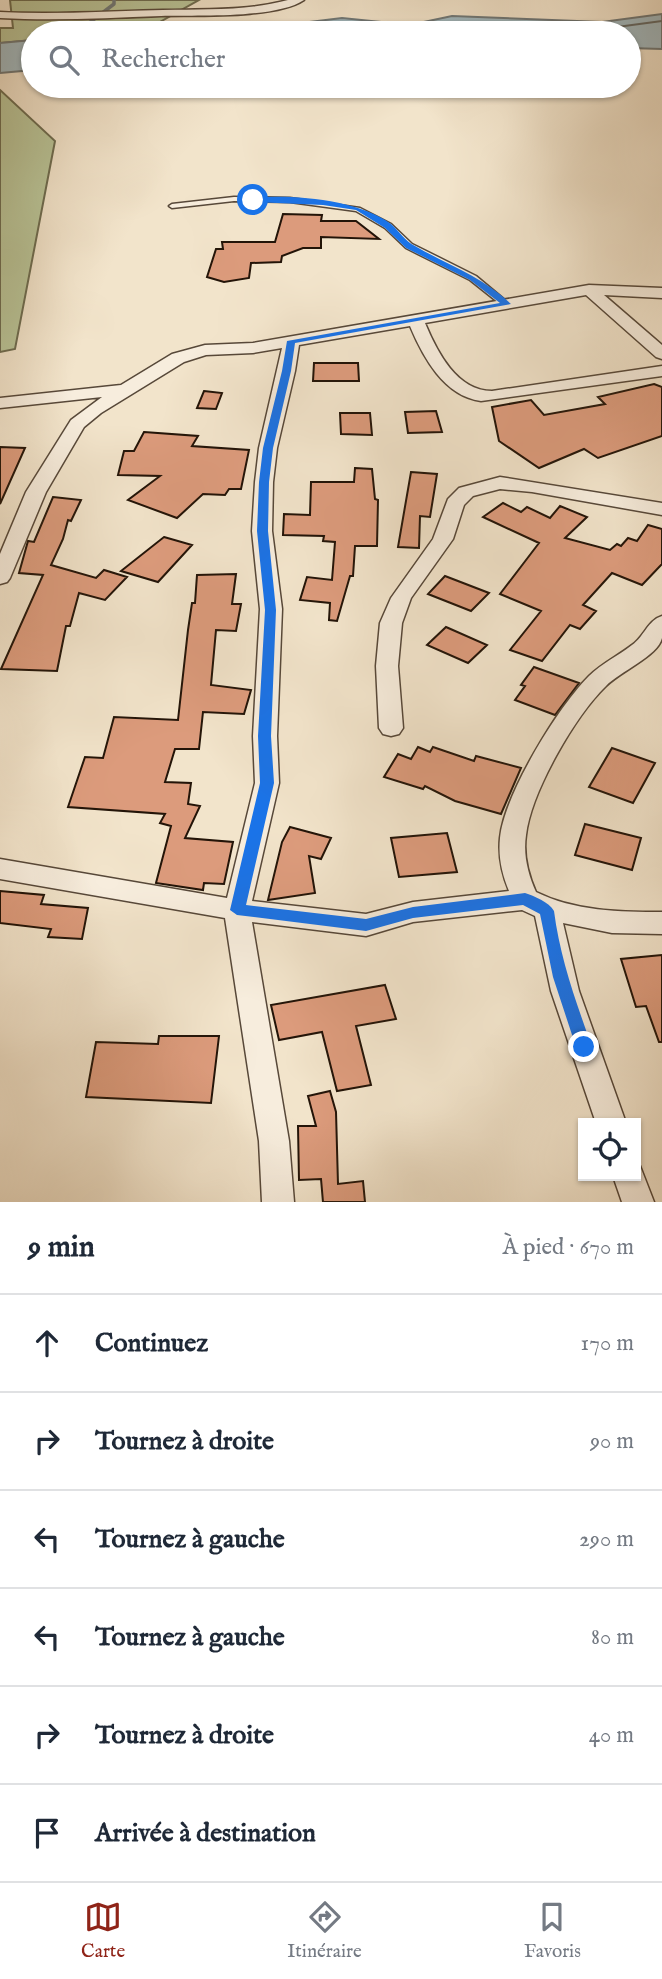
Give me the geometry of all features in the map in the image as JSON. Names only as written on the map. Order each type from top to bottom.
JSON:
[{"type":"street","points":[[0,15],[50,17],[197,13],[279,5],[299,0]]},
{"type":"street","points":[[589,290],[662,354]]},
{"type":"street","points":[[0,578],[36,492],[77,424],[95,409],[178,358],[205,350],[253,348],[589,290],[662,293]]},
{"type":"street","points":[[416,321],[419,332],[456,384],[476,396],[662,371]]},
{"type":"street","points":[[278,1202],[274,1141],[237,910],[267,783],[265,736],[271,610],[262,531],[264,482],[268,448],[287,371],[291,341]]},
{"type":"street","points":[[0,403],[128,389]]},
{"type":"street","points":[[391,728],[387,666],[391,623],[401,598],[443,539],[455,503],[466,492],[500,484],[532,486],[662,509]]},
{"type":"street","points":[[609,1118],[560,977],[551,940],[536,905],[517,883],[513,858],[514,829],[521,800],[562,728],[589,689],[608,670],[643,648],[662,623]]},
{"type":"street","points":[[0,869],[237,910],[366,925],[413,912],[536,905],[612,922],[662,923]]},
{"type":"street","points":[[631,1181],[638,1202]]},
{"type":"lane","points":[[173,206],[234,199],[290,200],[358,209],[388,226],[409,246],[473,278],[507,304]]},
{"type":"green space","points":[[10,0],[199,0],[162,21],[21,21],[21,41],[0,43],[0,28],[13,28]]},
{"type":"green space","points":[[0,90],[55,141],[15,349],[0,352]]},
{"type":"water","points":[[662,14],[662,49],[641,48],[641,21],[610,21]]},
{"type":"water","points":[[452,16],[577,21],[428,21]]},
{"type":"water","points":[[342,18],[371,21],[318,21]]},
{"type":"water","points":[[21,41],[21,71],[0,73],[0,43]]},
{"type":"building","points":[[283,214],[322,215],[321,221],[356,221],[379,239],[321,237],[321,248],[303,248],[282,256],[281,262],[251,263],[249,278],[224,282],[207,277],[216,249],[223,249],[222,242],[275,242]]},
{"type":"building","points":[[314,363],[358,363],[359,381],[313,381]]},
{"type":"building","points":[[654,384],[662,387],[662,436],[598,458],[584,449],[539,468],[499,441],[492,407],[531,400],[544,415],[605,404],[598,397]]},
{"type":"building","points":[[204,391],[222,393],[216,409],[197,408]]},
{"type":"building","points":[[436,411],[442,432],[408,433],[405,412]]},
{"type":"building","points":[[340,413],[370,413],[372,435],[341,434]]},
{"type":"building","points":[[144,432],[198,436],[192,446],[249,450],[241,489],[229,489],[225,495],[203,494],[177,518],[128,500],[160,476],[118,475],[124,451],[134,451]]},
{"type":"building","points":[[0,447],[25,448],[0,504]]},
{"type":"building","points":[[355,468],[372,469],[375,499],[378,500],[377,546],[355,546],[353,576],[350,576],[337,621],[329,620],[330,603],[300,600],[307,577],[332,580],[335,542],[323,541],[324,536],[283,535],[284,514],[310,515],[311,482],[354,482]]},
{"type":"building","points":[[411,472],[437,474],[430,517],[420,516],[419,548],[398,547]]},
{"type":"building","points":[[53,497],[81,500],[71,521],[68,520],[51,565],[96,578],[104,570],[127,577],[105,600],[79,593],[70,626],[66,626],[57,671],[1,669],[43,575],[19,573],[28,541],[34,542]]},
{"type":"building","points":[[503,503],[521,512],[527,507],[550,518],[560,506],[587,517],[565,538],[610,550],[617,544],[621,546],[628,538],[637,541],[648,525],[662,529],[662,564],[642,585],[612,573],[583,605],[596,611],[580,629],[570,625],[542,661],[510,650],[541,611],[500,594],[539,543],[483,517]]},
{"type":"building","points":[[164,537],[192,545],[158,582],[121,571]]},
{"type":"building","points":[[236,574],[232,604],[241,604],[236,631],[216,630],[211,685],[251,690],[244,714],[203,712],[199,749],[175,749],[165,782],[191,783],[188,804],[200,806],[185,838],[233,842],[224,884],[204,883],[203,890],[156,883],[171,826],[160,823],[165,814],[68,807],[85,757],[103,758],[114,717],[178,720],[197,575]]},
{"type":"building","points":[[445,576],[489,593],[471,611],[428,594]]},
{"type":"building","points":[[446,627],[487,645],[468,663],[427,645]]},
{"type":"building","points":[[534,667],[579,683],[555,715],[515,700],[525,686],[521,685]]},
{"type":"building","points":[[418,747],[430,752],[433,747],[474,761],[476,756],[521,768],[501,814],[455,801],[425,786],[423,789],[384,777],[398,754],[411,759]]},
{"type":"building","points":[[612,748],[655,763],[633,803],[589,787]]},
{"type":"building","points":[[585,824],[641,838],[632,870],[575,855]]},
{"type":"building","points":[[290,827],[331,838],[321,859],[309,856],[315,893],[268,900],[282,842]]},
{"type":"building","points":[[447,833],[457,872],[399,877],[391,838]]},
{"type":"building","points":[[0,891],[44,895],[41,904],[88,908],[82,939],[48,937],[51,929],[0,923]]},
{"type":"building","points":[[662,955],[662,1042],[659,1042],[646,1006],[636,1007],[621,959]]},
{"type":"building","points":[[385,985],[396,1019],[356,1026],[371,1085],[337,1091],[322,1032],[279,1040],[271,1005]]},
{"type":"building","points":[[159,1036],[219,1036],[211,1103],[86,1097],[96,1042],[158,1044]]},
{"type":"building","points":[[330,1091],[336,1112],[338,1184],[363,1181],[365,1202],[323,1202],[321,1179],[299,1180],[298,1126],[316,1126],[308,1096]]},
{"type":"waterway","points":[[92,21],[114,4],[114,0]]},
{"type":"route","points":[[253,200],[323,202],[358,209],[388,226],[409,246],[473,278],[507,304],[291,341],[287,371],[268,448],[264,482],[262,531],[271,610],[265,736],[267,783],[237,910],[366,925],[413,912],[525,899],[547,911],[560,977],[584,1047]]}]
